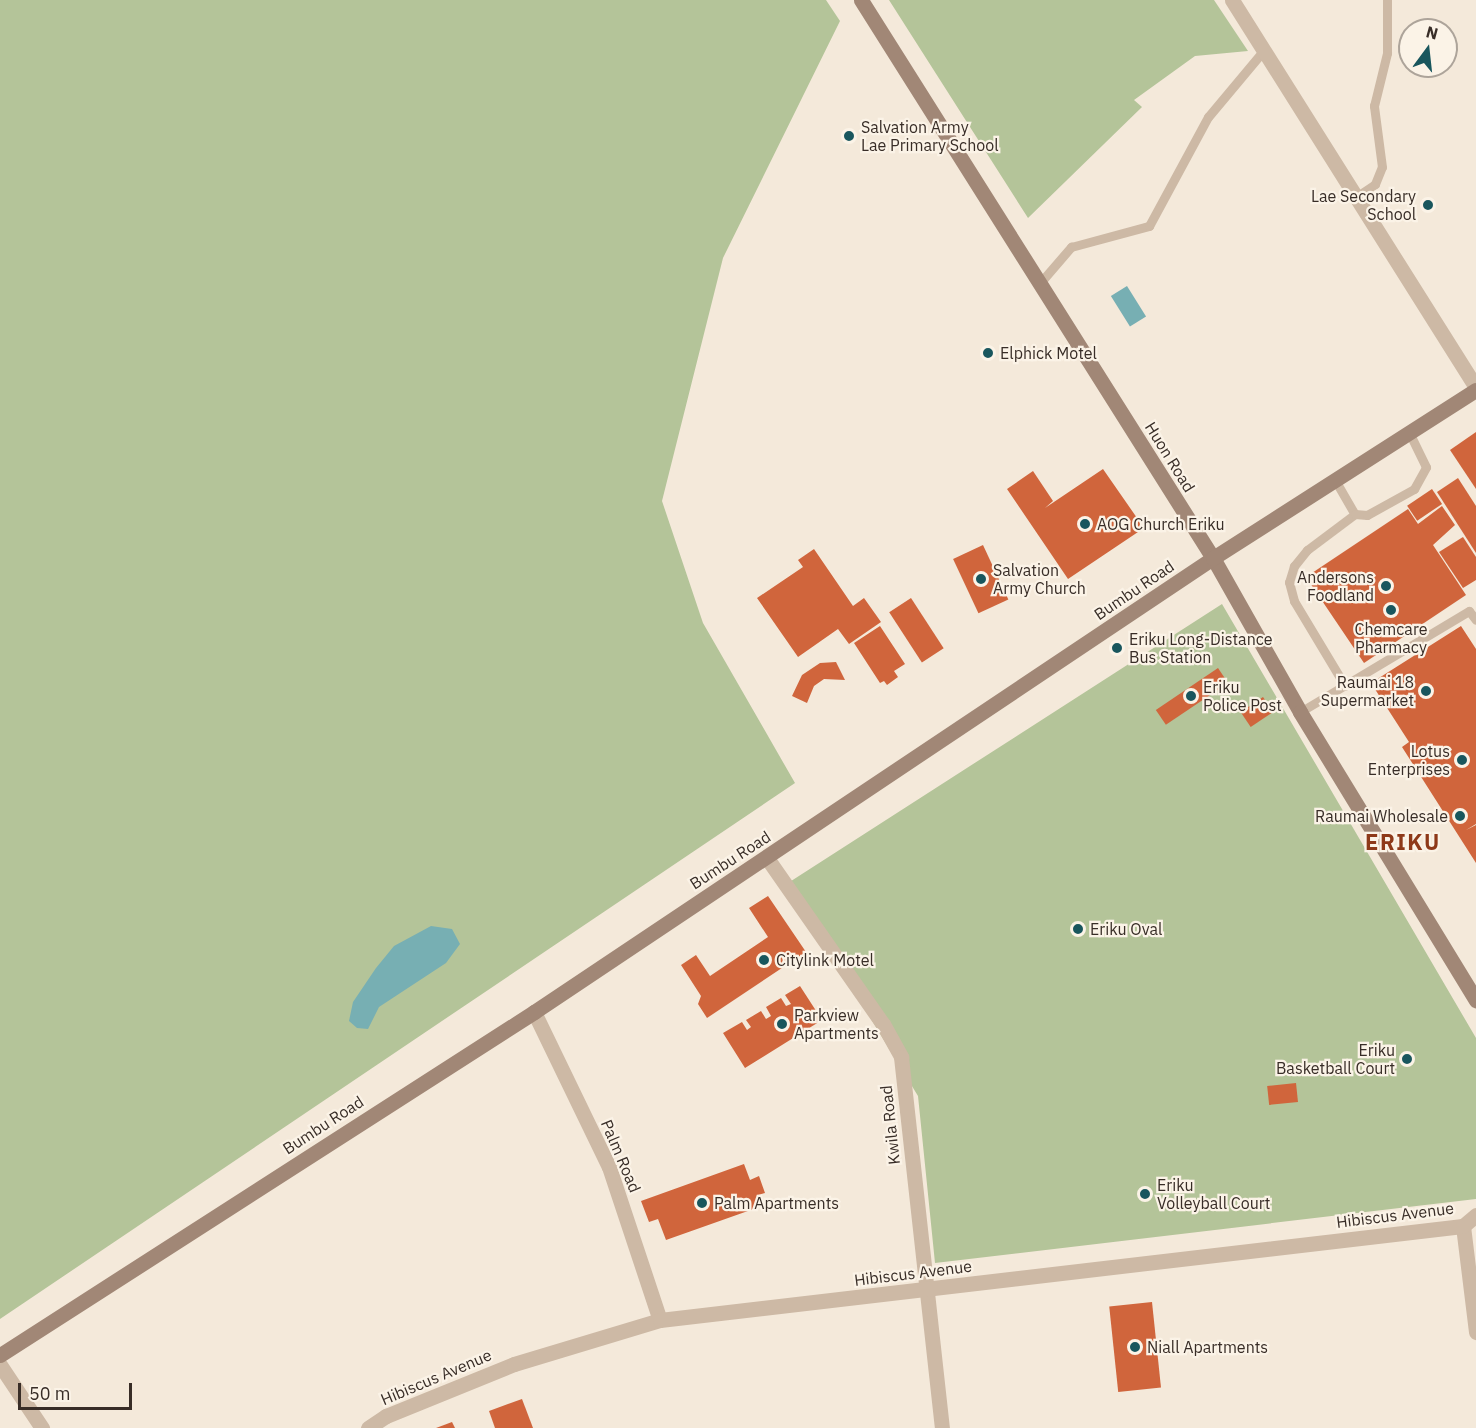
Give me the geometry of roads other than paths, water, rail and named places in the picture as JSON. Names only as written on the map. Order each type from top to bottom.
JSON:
[{"type":"main road","name":"Huon Road","points":[[861,0],[1213,558],[1300,712],[1476,1000]]},
{"type":"main road","name":"Bumbu Road","points":[[0,1355],[534,1012],[1213,558],[1476,389]]},
{"type":"street","points":[[1232,0],[1476,389]]},
{"type":"street","name":"Kwila Road","points":[[767,858],[901,1057],[942,1428]]},
{"type":"street","name":"Palm Road","points":[[534,1012],[609,1167],[660,1320]]},
{"type":"street","name":"Hibiscus Avenue","points":[[368,1428],[386,1416],[514,1364],[660,1320],[1463,1226],[1476,1215]]},
{"type":"street","points":[[1463,1226],[1476,1332]]},
{"type":"street","points":[[0,1365],[42,1428]]},
{"type":"lane","points":[[1356,197],[1375,184],[1382,167],[1374,106],[1387,53],[1387,0]]},
{"type":"lane","points":[[1040,283],[1071,247],[1149,226],[1208,117],[1264,50]]},
{"type":"lane","points":[[1345,686],[1294,601],[1289,582],[1294,566],[1307,550],[1355,514],[1367,515],[1414,489],[1426,467],[1409,432]]},
{"type":"lane","points":[[1335,480],[1355,514]]},
{"type":"lane","points":[[1300,712],[1469,611],[1476,621]]},
{"type":"water","points":[[1127,286],[1146,317],[1130,327],[1111,296]]},
{"type":"water","points":[[431,926],[452,929],[460,944],[446,963],[379,1007],[368,1029],[357,1028],[349,1021],[353,1002],[376,968],[394,946]]},
{"type":"place","name":"Salvation Army Lae Primary School","points":[[849,136]]},
{"type":"place","name":"Lae Secondary School","points":[[1428,205]]},
{"type":"place","name":"Elphick Motel","points":[[988,353]]},
{"type":"place","name":"AOG Church Eriku","points":[[1085,524]]},
{"type":"place","name":"Salvation Army Church","points":[[981,579]]},
{"type":"place","name":"Andersons Foodland","points":[[1386,586]]},
{"type":"place","name":"Chemcare Pharmacy","points":[[1391,610]]},
{"type":"place","name":"Eriku Long-Distance Bus Station","points":[[1117,648]]},
{"type":"place","name":"Raumai 18 Supermarket","points":[[1426,691]]},
{"type":"place","name":"Eriku Police Post","points":[[1191,696]]},
{"type":"place","name":"Lotus Enterprises","points":[[1462,760]]},
{"type":"place","name":"Raumai Wholesale","points":[[1460,816]]},
{"type":"place","name":"Eriku Oval","points":[[1078,929]]},
{"type":"place","name":"Citylink Motel","points":[[764,960]]},
{"type":"place","name":"Parkview Apartments","points":[[782,1024]]},
{"type":"place","name":"Eriku Basketball Court","points":[[1407,1059]]},
{"type":"place","name":"Eriku Volleyball Court","points":[[1145,1194]]},
{"type":"place","name":"Palm Apartments","points":[[702,1203]]},
{"type":"place","name":"Niall Apartments","points":[[1135,1347]]},
{"type":"district","name":"ERIKU","points":[[1403,842]]}]
